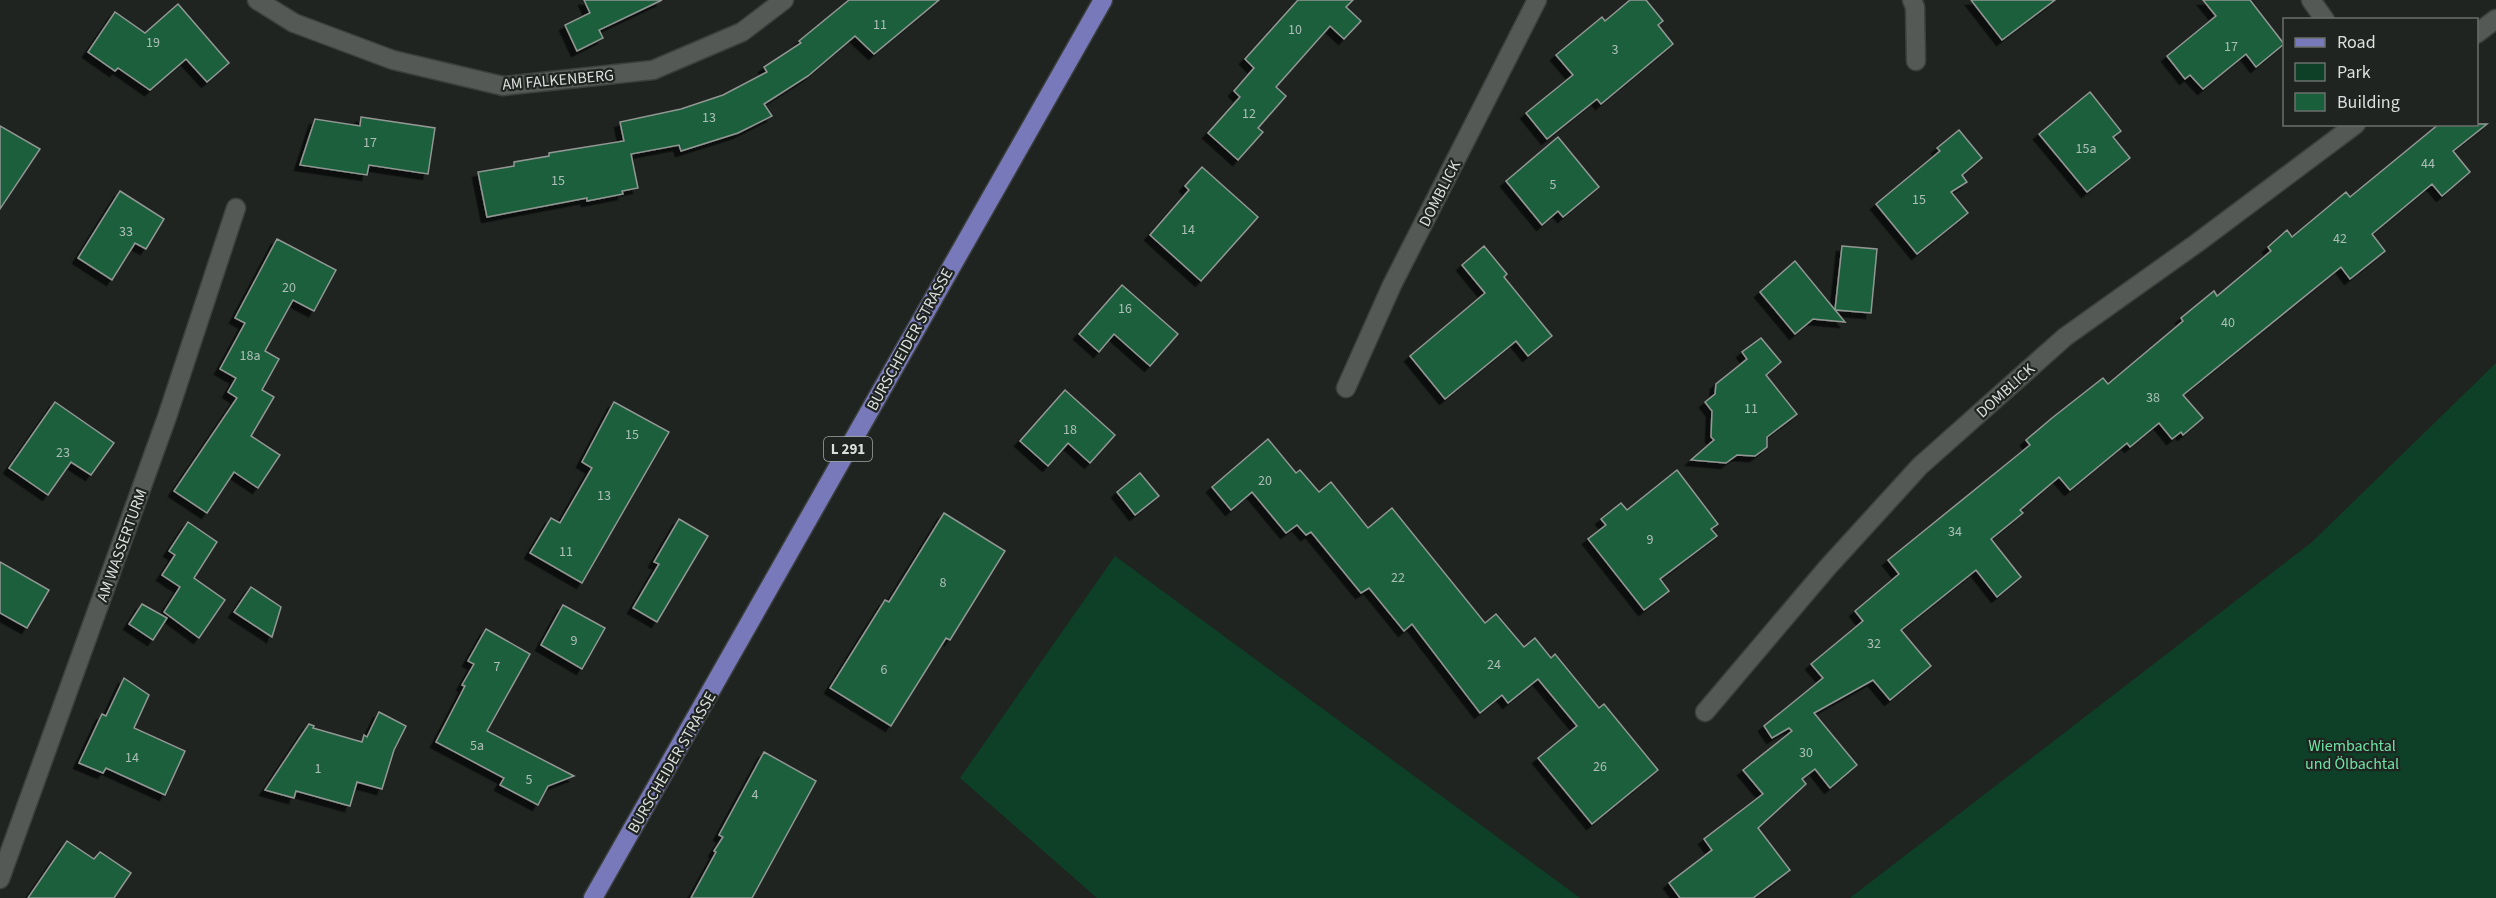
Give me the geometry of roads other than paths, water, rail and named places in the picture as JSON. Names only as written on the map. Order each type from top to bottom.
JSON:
[{"type":"main road","name":"BURSCHEIDER STRASSE","points":[[594,898],[1103,0]]},
{"type":"street","name":"AM FALKENBERG","points":[[257,0],[294,23],[393,60],[503,86],[653,70],[742,32],[784,0]]},
{"type":"street","name":"DOMBLICK","points":[[1346,388],[1398,275],[1537,0]]},
{"type":"street","points":[[1912,0],[1915,7],[1916,61]]},
{"type":"street","points":[[2312,0],[2324,18]]},
{"type":"street","points":[[2478,32],[2496,19]]},
{"type":"street","name":"DOMBLICK","points":[[1705,712],[1827,568],[1920,466],[2065,338],[2198,243],[2353,126]]},
{"type":"street","name":"AM WASSERTURM","points":[[0,879],[167,417],[236,208]]},
{"type":"park label","name":"Wiembachtal und Ölbachtal","points":[[2352,754]]}]
